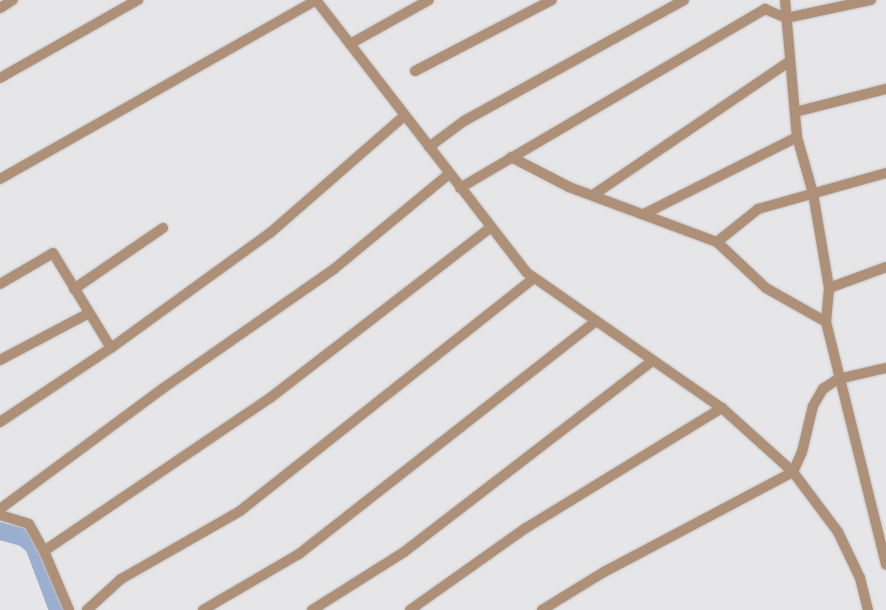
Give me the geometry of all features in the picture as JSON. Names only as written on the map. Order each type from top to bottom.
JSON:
[{"type":"street","points":[[0,8],[13,0]]},
{"type":"street","points":[[0,78],[138,0]]},
{"type":"street","points":[[0,179],[316,0],[526,272],[722,408],[793,472],[838,532],[860,578],[868,610]]},
{"type":"street","points":[[350,44],[429,0]]},
{"type":"street","points":[[416,71],[552,0]]},
{"type":"street","points":[[429,147],[464,121],[684,0]]},
{"type":"street","points":[[785,0],[797,137],[813,193],[829,288],[826,322],[838,379],[886,565]]},
{"type":"street","points":[[460,188],[765,9],[786,18],[871,0]]},
{"type":"street","points":[[593,195],[790,61]]},
{"type":"street","points":[[794,112],[886,89]]},
{"type":"street","points":[[0,422],[111,348],[270,233],[404,116]]},
{"type":"street","points":[[644,214],[797,137]]},
{"type":"street","points":[[511,157],[569,188],[593,195],[717,242],[766,288],[826,322]]},
{"type":"street","points":[[717,242],[758,209],[886,173]]},
{"type":"street","points":[[0,509],[162,389],[334,268],[449,174]]},
{"type":"street","points":[[44,551],[270,398],[491,227]]},
{"type":"street","points":[[74,289],[163,228]]},
{"type":"street","points":[[0,284],[52,253],[111,348]]},
{"type":"street","points":[[829,288],[886,267]]},
{"type":"street","points":[[86,610],[122,579],[240,511],[534,278]]},
{"type":"street","points":[[0,360],[89,313]]},
{"type":"street","points":[[203,610],[299,554],[596,321]]},
{"type":"street","points":[[312,610],[404,552],[653,360]]},
{"type":"street","points":[[542,610],[604,572],[793,472],[818,395],[828,384],[838,379],[886,368]]},
{"type":"street","points":[[410,610],[526,528],[722,408]]},
{"type":"street","points":[[0,515],[29,524],[44,551],[69,610]]},
{"type":"waterway","points":[[0,531],[23,537],[34,546],[58,610]]}]
